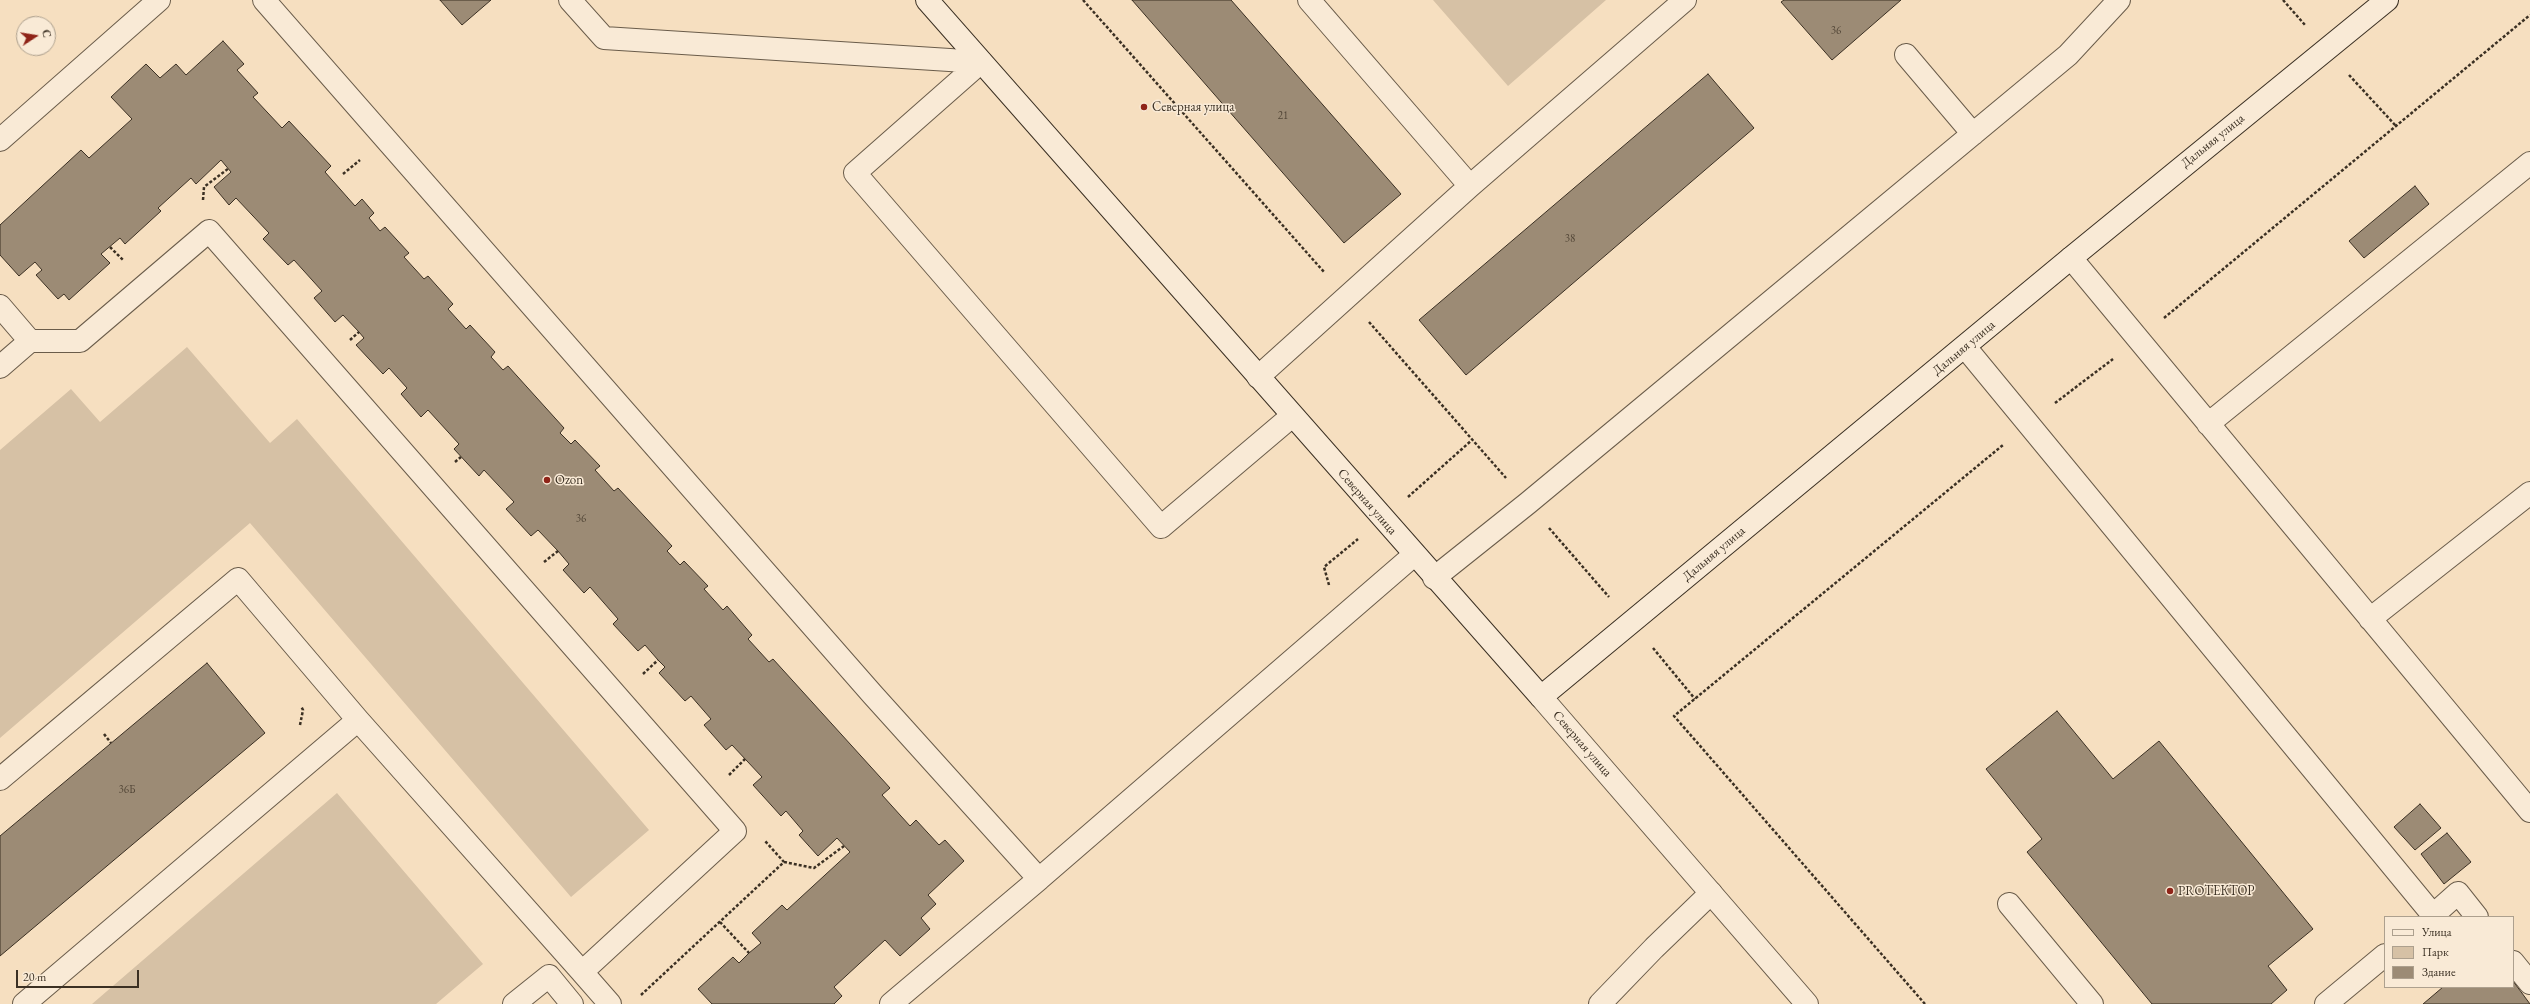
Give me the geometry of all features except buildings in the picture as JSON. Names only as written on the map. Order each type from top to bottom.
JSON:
[{"type":"street","points":[[0,140],[159,0]]},
{"type":"street","points":[[264,0],[868,689],[1038,879]]},
{"type":"street","points":[[570,0],[604,38],[981,62]]},
{"type":"street","name":"Северная улица","points":[[926,0],[1434,578],[1541,697],[1807,1004]]},
{"type":"street","points":[[1309,0],[1470,186]]},
{"type":"street","points":[[1258,377],[1470,186],[1685,0]]},
{"type":"street","points":[[1434,578],[1528,503],[2068,55],[2119,0]]},
{"type":"street","name":"Дальняя улица","points":[[1541,697],[2071,258],[2387,0]]},
{"type":"street","points":[[1906,55],[1973,134]]},
{"type":"street","points":[[981,62],[855,173],[1161,527],[1292,416]]},
{"type":"street","points":[[2208,424],[2530,162]]},
{"type":"street","points":[[0,367],[30,341],[80,341],[209,231],[735,831],[582,972]]},
{"type":"street","points":[[2071,258],[2530,811]]},
{"type":"street","points":[[0,306],[30,341]]},
{"type":"street","points":[[1964,347],[2432,916],[2458,893],[2476,916]]},
{"type":"street","points":[[2370,619],[2530,492]]},
{"type":"street","points":[[891,1004],[1414,555]]},
{"type":"street","points":[[0,779],[238,579],[358,720],[610,1004]]},
{"type":"street","points":[[24,1004],[358,720]]},
{"type":"street","points":[[1600,1004],[1654,948],[1711,893]]},
{"type":"street","points":[[2009,904],[2092,1004]]},
{"type":"street","points":[[2326,1004],[2384,956]]},
{"type":"street","points":[[2514,963],[2530,983]]},
{"type":"street","points":[[514,1004],[549,976],[572,1004]]},
{"type":"path","points":[[1925,1004],[1674,716],[2028,425],[2138,339],[2530,15]]},
{"type":"path","points":[[202,204],[204,187],[229,168]]},
{"type":"path","points":[[110,246],[126,264]]},
{"type":"path","points":[[1631,622],[1695,699]]},
{"type":"path","points":[[299,731],[303,710],[300,704]]},
{"type":"path","points":[[784,862],[814,868],[844,846]]},
{"type":"path","points":[[720,922],[749,953]]},
{"type":"green space","points":[[1433,0],[1606,0],[1508,86]]},
{"type":"green space","points":[[187,347],[270,443],[297,419],[649,830],[571,897],[250,523],[0,738],[0,450],[71,389],[100,422]]},
{"type":"green space","points":[[337,793],[483,964],[436,1004],[92,1004]]},
{"type":"place","name":"Северная улица","points":[[1144,107]]},
{"type":"place","name":"Ozon","points":[[547,480]]},
{"type":"place","name":"PROТЕКТОР","points":[[2170,891]]}]
